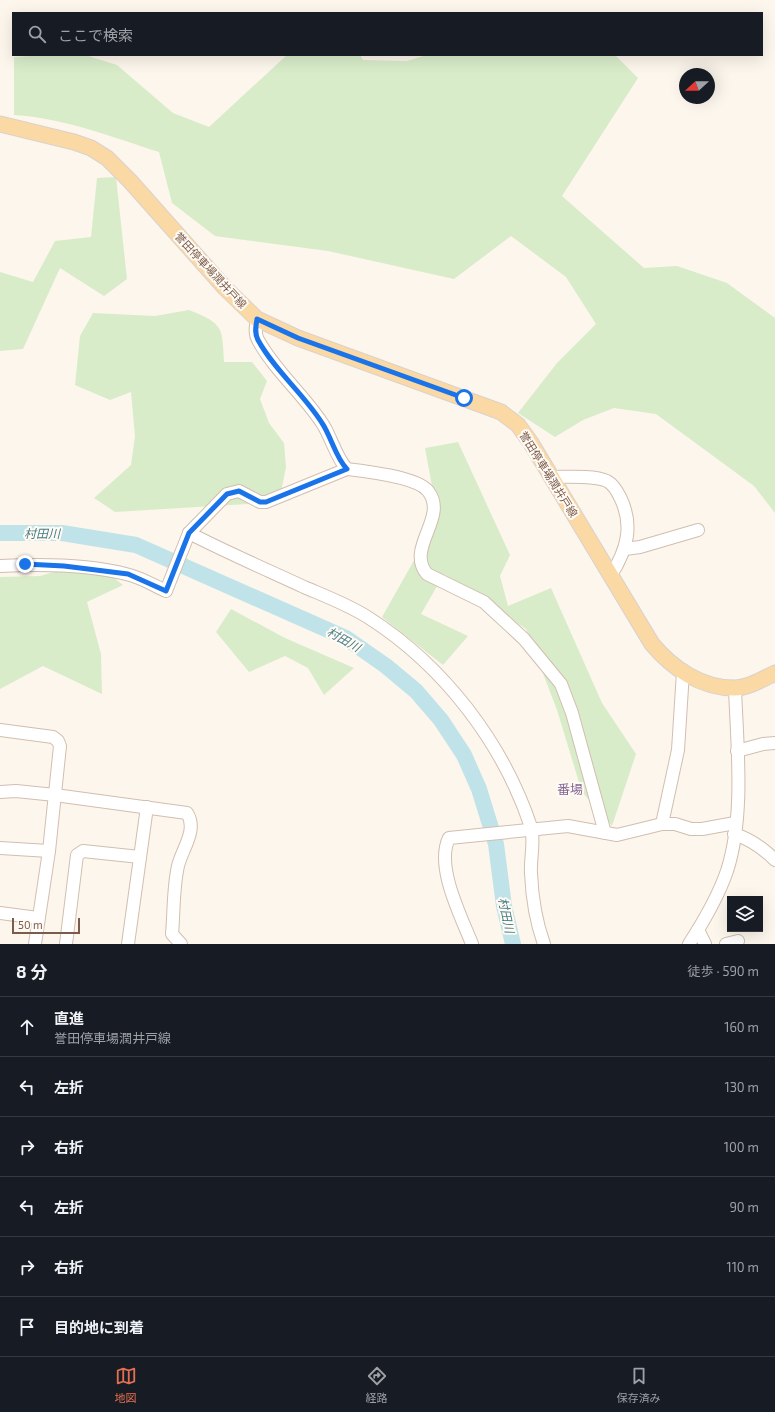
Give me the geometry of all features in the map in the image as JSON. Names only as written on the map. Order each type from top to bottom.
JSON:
[{"type":"main road","name":"誉田停車場潤井戸線","points":[[0,124],[74,142],[91,148],[107,158],[130,181],[225,288],[257,319],[298,338],[501,412],[518,425],[552,477],[652,644],[660,653],[683,672],[702,681],[735,688]]},
{"type":"main road","points":[[735,688],[775,673]]},
{"type":"street","points":[[257,319],[255,333],[257,339],[272,363],[299,391],[322,422],[347,469]]},
{"type":"street","points":[[0,566],[64,566],[110,571],[128,574],[166,591],[189,533],[227,494],[239,491],[260,502],[266,502],[347,469],[393,476],[420,485],[428,490],[433,508],[433,515],[420,554],[424,570],[427,574],[484,602],[524,638],[561,684],[570,708],[605,833]]},
{"type":"street","points":[[552,477],[596,479],[607,481],[614,486],[624,505],[627,517],[628,538],[625,549],[611,575]]},
{"type":"street","points":[[625,549],[640,547],[698,530]]},
{"type":"street","points":[[189,533],[226,552],[369,618],[425,663],[462,702],[484,731],[518,795],[531,829],[531,873],[534,902],[544,944]]},
{"type":"street","points":[[662,824],[678,750],[683,672]]},
{"type":"street","points":[[689,944],[713,904],[726,871],[734,828],[738,796],[735,688]]},
{"type":"street","points":[[0,730],[53,737],[58,740],[60,746],[49,851],[35,944]]},
{"type":"street","points":[[737,751],[763,744],[775,743]]},
{"type":"street","points":[[0,792],[16,791],[55,794],[187,813],[190,818],[190,832],[178,866],[172,934],[182,944]]},
{"type":"street","points":[[128,944],[147,807]]},
{"type":"street","points":[[472,944],[447,882],[445,847],[449,838],[568,826],[617,835],[662,824],[675,824],[691,829],[734,828],[766,851],[775,860]]},
{"type":"street","points":[[0,848],[49,851]]},
{"type":"street","points":[[66,944],[78,854],[83,851],[140,857]]},
{"type":"street","points":[[0,912],[38,918]]},
{"type":"street","points":[[698,930],[705,944]]},
{"type":"street","points":[[726,944],[738,941]]},
{"type":"green space","points":[[88,56],[117,65],[173,113],[209,127],[286,56],[361,56],[363,60],[407,61],[424,56],[616,56],[638,78],[562,196],[644,268],[677,266],[727,283],[775,318],[775,513],[754,486],[656,414],[614,408],[583,420],[555,437],[518,413],[557,363],[596,324],[566,277],[511,236],[454,279],[328,251],[215,236],[172,203],[159,152],[106,134],[69,124],[14,115],[14,57]]},
{"type":"green space","points":[[116,177],[127,279],[104,296],[60,268],[23,349],[0,351],[0,272],[33,282],[55,241],[91,237],[97,178]]},
{"type":"green space","points":[[189,310],[209,319],[219,328],[223,341],[224,362],[252,362],[267,381],[260,399],[269,423],[284,443],[286,467],[279,502],[115,512],[94,498],[131,465],[135,436],[131,392],[110,400],[75,385],[80,336],[93,313],[155,316]]},
{"type":"green space","points":[[458,442],[510,555],[500,576],[508,606],[551,588],[602,703],[636,754],[612,826],[582,792],[557,710],[526,629],[444,574],[421,614],[468,636],[443,665],[382,617],[438,518],[425,448]]},
{"type":"green space","points":[[92,561],[123,585],[87,602],[101,654],[102,694],[43,666],[0,689],[0,577],[40,576]]},
{"type":"green space","points":[[231,609],[285,638],[354,668],[324,695],[308,668],[285,656],[249,672],[216,632]]},
{"type":"waterway","name":"村田川","points":[[0,533],[62,533],[136,545],[346,638],[386,666],[416,691],[441,720],[464,755],[479,789],[496,844],[504,906],[513,944]]},
{"type":"district","name":"番場","points":[[570,789]]},
{"type":"route","points":[[25,564],[64,566],[128,574],[166,591],[189,533],[194,526],[227,494],[239,491],[263,503],[347,469],[344,466],[330,435],[322,422],[299,391],[272,363],[257,339],[255,328],[257,319],[298,338],[464,398]]}]
